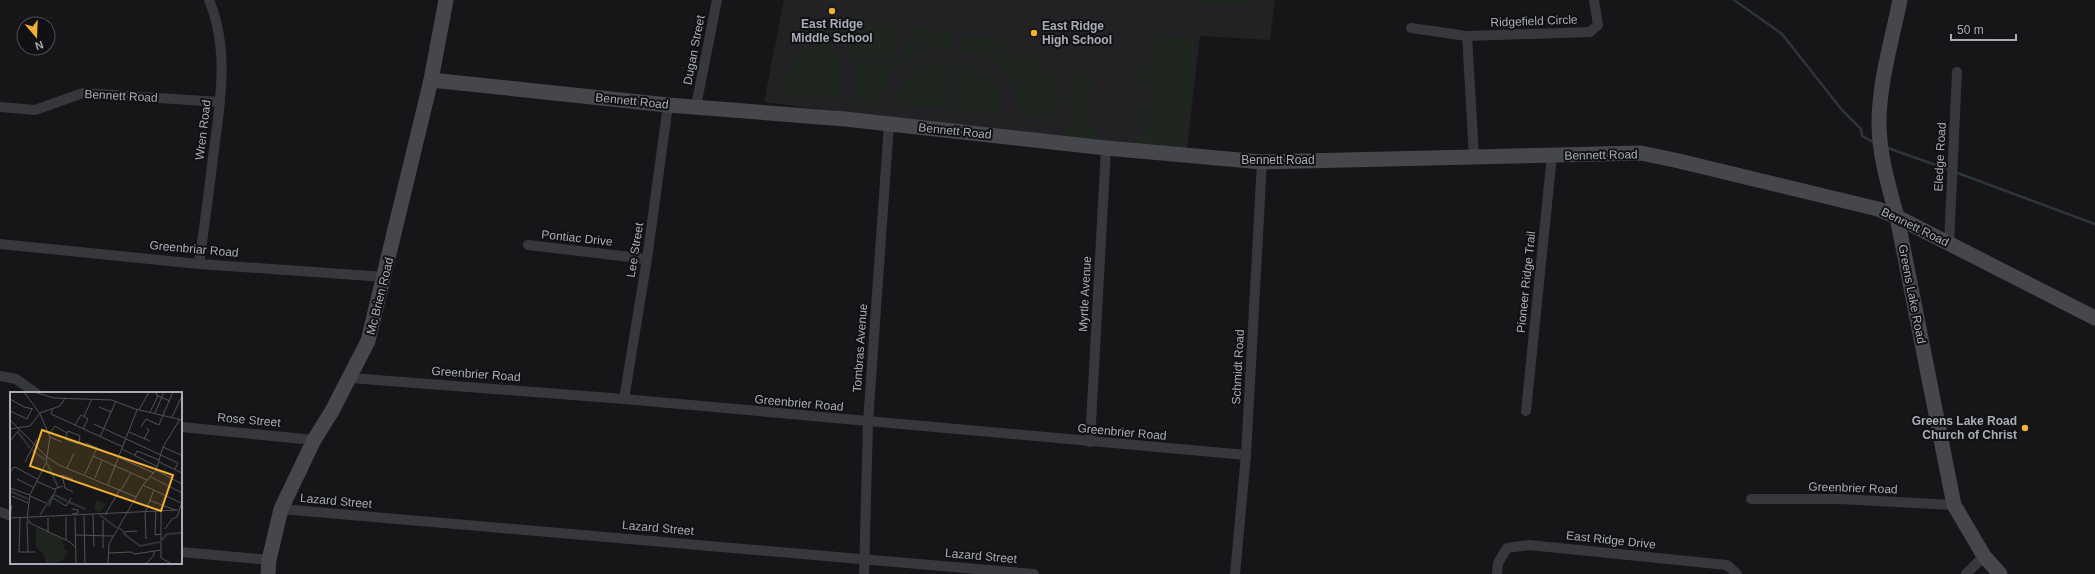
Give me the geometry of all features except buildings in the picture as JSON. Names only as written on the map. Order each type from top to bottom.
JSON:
[{"type":"street","name":"Wren Road","points":[[199,264],[220,102],[222,73],[220,40],[215,15],[209,0]]},
{"type":"street","name":"Mc Brien Road","points":[[268,567],[281,509],[314,440],[350,378],[368,341],[385,277],[432,80],[446,0]]},
{"type":"street","name":"Dugan Street","points":[[696,106],[717,0]]},
{"type":"street","name":"Ridgefield Circle","points":[[1411,28],[1467,36],[1590,32],[1598,25],[1594,0]]},
{"type":"street","name":"Greens Lake Road","points":[[1900,0],[1880,94],[1879,125],[1884,161],[1897,216],[1954,505],[1984,556],[2000,574]]},
{"type":"street","points":[[1467,36],[1474,156]]},
{"type":"street","name":"Eledge Road","points":[[1949,244],[1957,72]]},
{"type":"street","name":"Bennett Road","points":[[432,80],[668,105],[696,106],[889,124],[1106,148],[1262,162],[1641,153],[1878,209],[1897,216],[2095,318]]},
{"type":"street","name":"Bennett Road","points":[[0,107],[35,110],[83,93],[220,102]]},
{"type":"street","name":"Lee Street","points":[[624,399],[647,259],[668,105]]},
{"type":"street","name":"Tombras Avenue","points":[[864,574],[868,422],[889,124]]},
{"type":"street","name":"Myrtle Avenue","points":[[1090,442],[1106,148]]},
{"type":"street","name":"Pioneer Ridge Trail","points":[[1526,411],[1552,155]]},
{"type":"street","name":"Schmidt Road","points":[[1235,574],[1246,455],[1262,162]]},
{"type":"street","name":"Greenbriar Road","points":[[0,244],[199,264],[385,277]]},
{"type":"street","name":"Pontiac Drive","points":[[528,246],[647,259]]},
{"type":"street","points":[[0,376],[16,379],[35,392]]},
{"type":"street","name":"Greenbrier Road","points":[[350,378],[624,399],[1246,455]]},
{"type":"street","name":"Rose Street","points":[[182,427],[314,440]]},
{"type":"street","name":"Greenbrier Road","points":[[1750,499],[1838,499],[1954,505]]},
{"type":"street","name":"Lazard Street","points":[[281,509],[1034,574]]},
{"type":"street","points":[[0,512],[10,516]]},
{"type":"street","name":"East Ridge Drive","points":[[1497,574],[1498,563],[1507,548],[1529,545],[1727,565],[1737,574]]},
{"type":"street","points":[[182,552],[268,567]]},
{"type":"street","points":[[1966,574],[1984,556]]},
{"type":"shaded area","points":[[784,0],[1275,0],[1270,40],[1200,36],[1187,149],[1065,139],[764,102]]},
{"type":"shaded area","points":[[1185,0],[1259,0],[1243,5],[1234,5]]},
{"type":"shaded area","points":[[854,15],[860,15],[858,36],[854,43],[850,46],[844,40],[831,33],[816,32],[794,37],[809,18],[853,22]]},
{"type":"shaded area","points":[[864,23],[896,26],[892,59],[855,59],[852,50],[861,39]]},
{"type":"shaded area","points":[[910,28],[952,32],[951,47],[950,49],[938,48],[924,51]]},
{"type":"shaded area","points":[[904,33],[919,53],[901,64]]},
{"type":"shaded area","points":[[961,34],[1004,38],[1003,47],[986,57],[960,49]]},
{"type":"shaded area","points":[[1155,34],[1196,37],[1187,131],[1185,131],[1185,148],[1135,144],[1135,138],[1142,137],[1147,87],[1139,84],[1135,80],[1139,70],[1151,66],[1145,128],[1150,128],[1147,127]]},
{"type":"shaded area","points":[[817,44],[826,46],[837,56],[840,71],[840,96],[838,100],[787,94],[787,78],[789,70],[797,56],[809,47]]},
{"type":"shaded area","points":[[1002,49],[1003,54],[1044,57],[1044,69],[1012,86],[999,66],[986,58]]},
{"type":"shaded area","points":[[855,62],[892,62],[891,74],[878,104],[856,102]]},
{"type":"shaded area","points":[[950,64],[948,85],[942,85],[941,88],[948,89],[945,110],[897,105],[896,99],[898,92],[903,83],[914,72],[927,66]]},
{"type":"shaded area","points":[[956,64],[964,66],[982,75],[997,88],[1003,105],[1001,114],[950,110],[953,89],[959,90],[959,87],[953,86]]},
{"type":"shaded area","points":[[1051,71],[1053,87],[1060,92],[1060,99],[1052,112],[1050,119],[1018,116],[1019,107],[1014,88],[1042,72]]},
{"type":"shaded area","points":[[1060,71],[1094,75],[1090,104],[1092,104],[1091,122],[1097,131],[1096,139],[1064,137],[1062,131],[1067,131],[1072,76],[1062,74]]},
{"type":"waterway","points":[[1734,0],[1782,34],[1842,110],[1861,129],[1862,136],[1875,143]]},
{"type":"waterway","points":[[1885,147],[1950,170]]},
{"type":"waterway","points":[[1955,172],[2095,224]]},
{"type":"place","name":"East Ridge Middle School","points":[[832,11]]},
{"type":"place","name":"East Ridge High School","points":[[1034,33]]},
{"type":"place","name":"Greens Lake Road Church of Christ","points":[[2025,428]]}]
